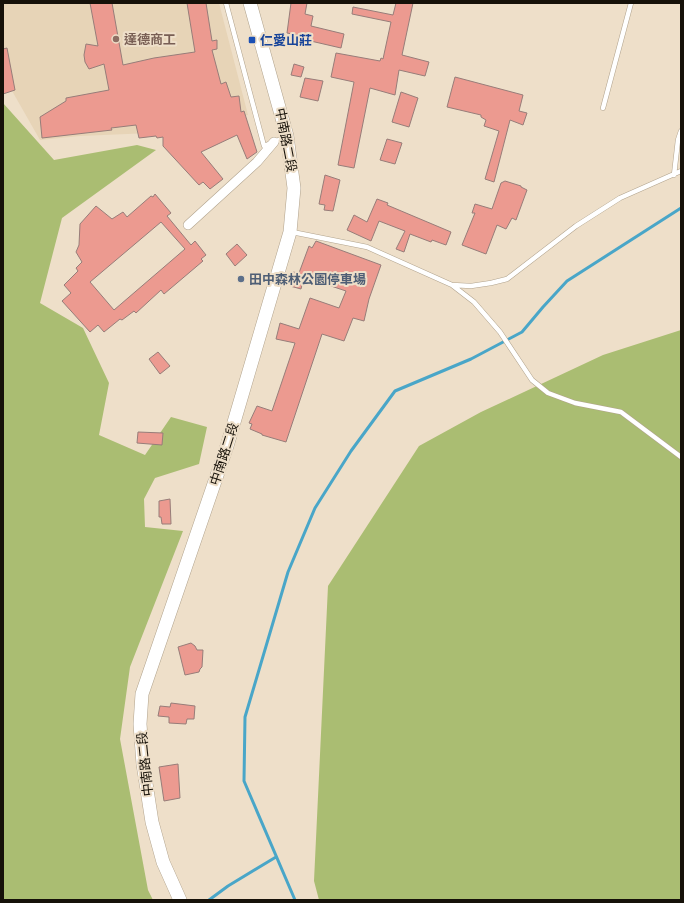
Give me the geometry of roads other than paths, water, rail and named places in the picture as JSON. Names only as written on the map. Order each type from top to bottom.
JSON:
[{"type":"main road","name":"中南路二段","points":[[180,900],[163,862],[152,822],[143,764],[140,724],[142,694],[227,446],[290,232],[294,188],[288,136],[250,3]]},
{"type":"street","points":[[188,225],[257,162],[274,142]]},
{"type":"lane","points":[[226,3],[264,146],[288,136]]},
{"type":"lane","points":[[602,108],[631,3]]},
{"type":"lane","points":[[674,175],[678,140],[681,131]]},
{"type":"lane","points":[[452,285],[471,286],[491,283],[507,278],[576,226],[620,198],[681,171]]},
{"type":"lane","points":[[290,232],[367,247],[452,285],[474,302],[500,332],[532,380],[548,393],[575,403],[621,412],[681,457]]},
{"type":"waterway","points":[[295,900],[244,781],[245,717],[288,572],[315,508],[351,451],[395,391],[471,359],[522,332],[567,281],[681,208]]},
{"type":"waterway","points":[[209,900],[228,886],[276,857]]},
{"type":"place","name":"達德商工","points":[[116,39]]},
{"type":"place","name":"仁愛山莊","points":[[252,40]]},
{"type":"place","name":"田中森林公園停車場","points":[[241,279]]}]
